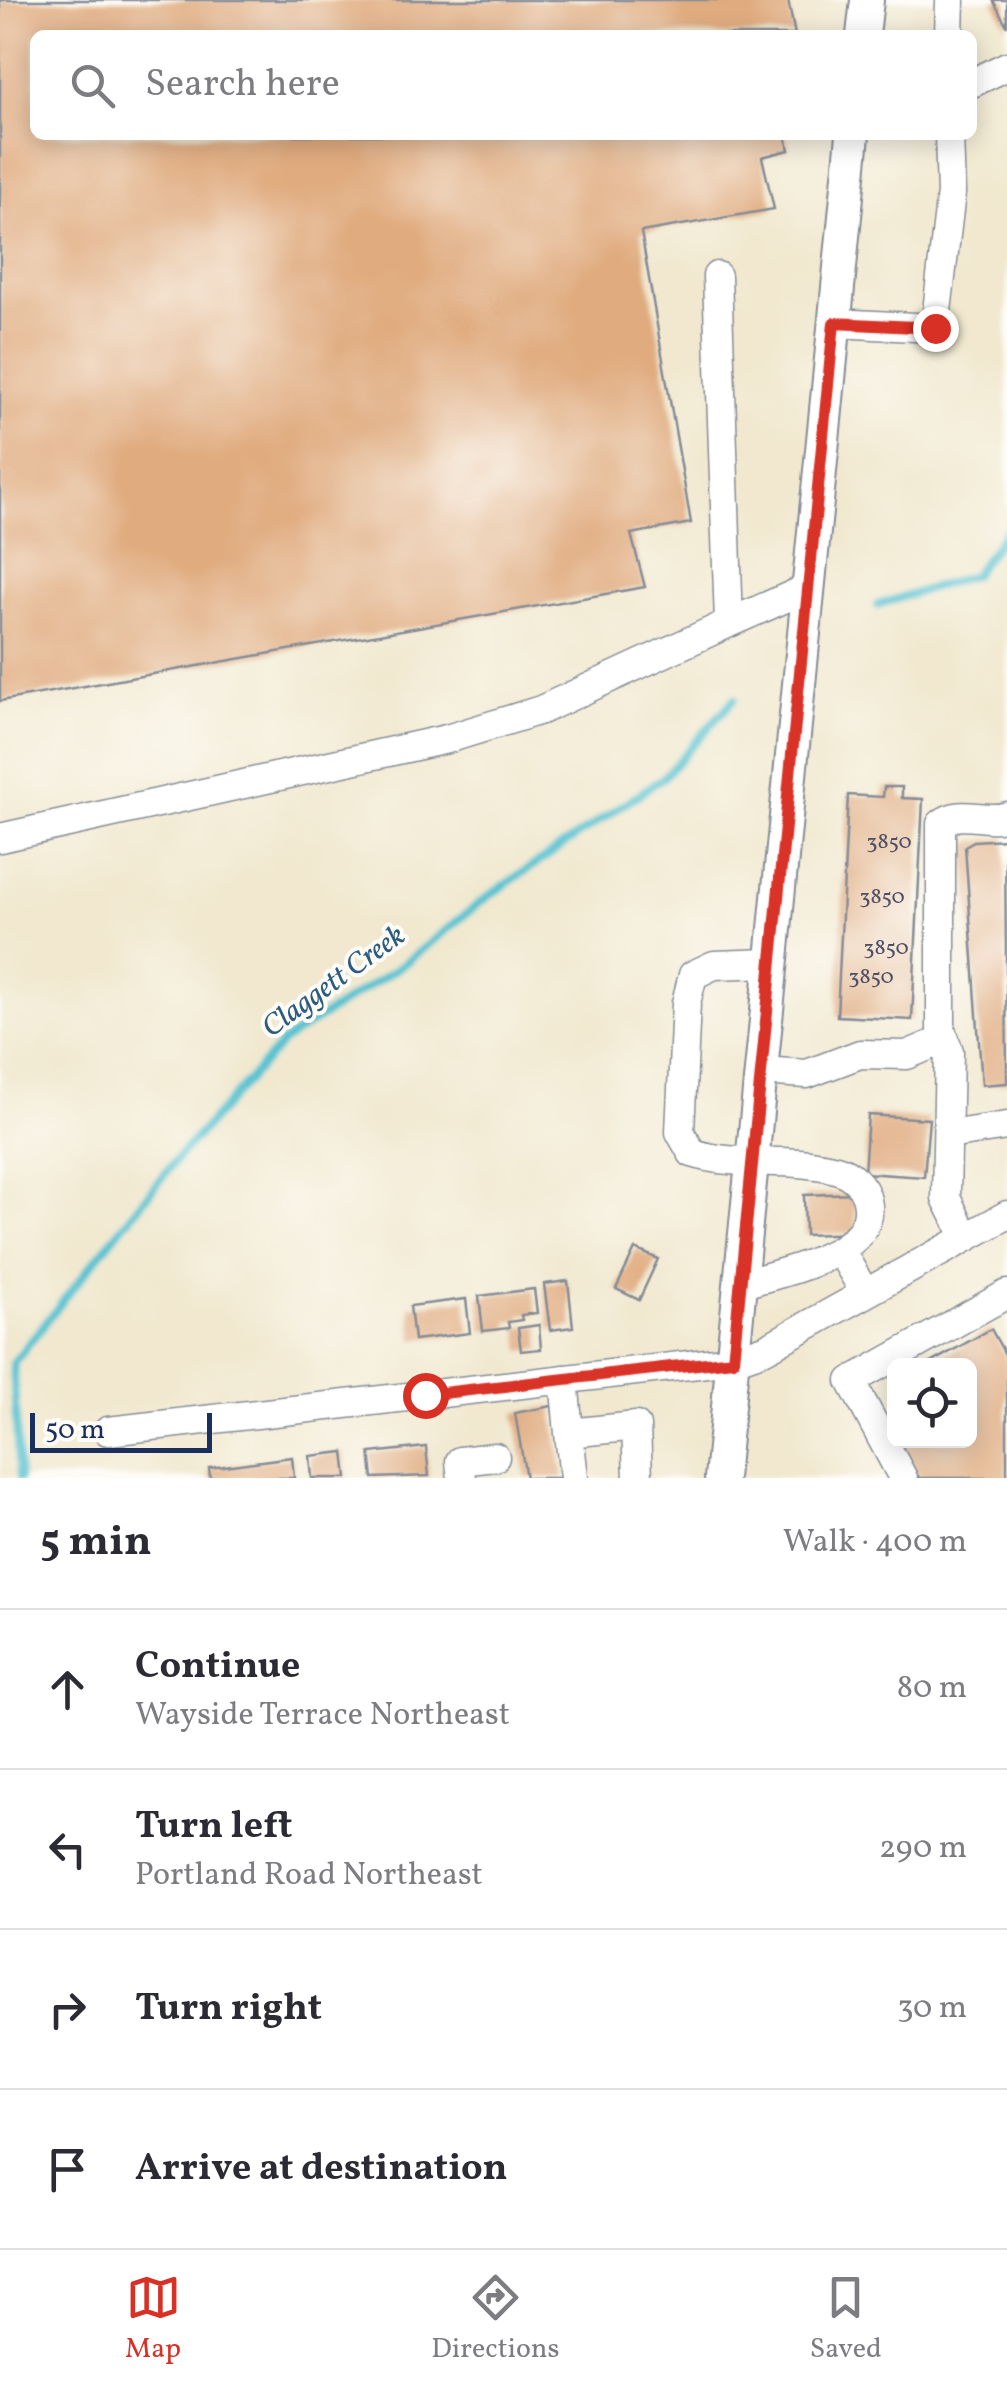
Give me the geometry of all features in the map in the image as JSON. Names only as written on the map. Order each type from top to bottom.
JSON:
[{"type":"main road","points":[[864,30],[867,0]]},
{"type":"main road","points":[[721,1478],[852,140]]},
{"type":"street","points":[[949,30],[950,0]]},
{"type":"street","points":[[977,80],[1007,66]]},
{"type":"street","points":[[834,323],[935,328],[951,193],[949,140]]},
{"type":"street","points":[[717,276],[729,623]]},
{"type":"street","points":[[0,838],[447,739],[542,710],[808,588]]},
{"type":"street","points":[[966,1238],[946,1198],[950,1051],[941,1030],[941,824],[950,817],[977,815],[994,821],[1007,816]]},
{"type":"street","points":[[739,1285],[840,1250],[860,1235],[868,1212],[866,1195],[847,1174],[811,1165],[720,1162],[692,1153],[680,1132],[686,1003],[693,976],[714,965],[771,962]]},
{"type":"street","points":[[760,1071],[807,1074],[860,1054],[907,1054],[944,1039]]},
{"type":"street","points":[[948,1135],[1007,1126]]},
{"type":"street","points":[[108,1430],[733,1360],[764,1349],[966,1238],[1004,1225]]},
{"type":"street","points":[[840,1250],[865,1294]]},
{"type":"street","points":[[903,1478],[852,1381],[1007,1294]]},
{"type":"street","points":[[564,1379],[574,1478]]},
{"type":"street","points":[[569,1433],[636,1426],[638,1478]]},
{"type":"street","points":[[462,1478],[460,1461],[496,1457]]},
{"type":"building","points":[[0,0],[788,0],[794,30],[30,30],[30,140],[787,140],[789,150],[762,157],[774,209],[641,232],[691,523],[631,534],[645,587],[0,701]]},
{"type":"building","points":[[993,0],[1007,0],[1007,26]]},
{"type":"building","points":[[884,787],[902,787],[902,798],[923,799],[912,1020],[837,1016],[848,795],[883,797]]},
{"type":"building","points":[[1005,839],[1007,1083],[982,1085],[965,846],[974,841]]},
{"type":"building","points":[[868,1115],[929,1119],[924,1177],[864,1173]]},
{"type":"building","points":[[855,1193],[856,1233],[805,1235],[804,1195]]},
{"type":"building","points":[[635,1249],[658,1259],[639,1300],[616,1289]]},
{"type":"building","points":[[568,1281],[573,1327],[550,1330],[544,1284]]},
{"type":"building","points":[[534,1289],[537,1313],[521,1315],[522,1320],[508,1322],[509,1328],[483,1331],[479,1296]]},
{"type":"building","points":[[466,1299],[470,1333],[414,1340],[410,1306]]},
{"type":"building","points":[[539,1325],[541,1349],[521,1351],[518,1328]]},
{"type":"building","points":[[991,1329],[1007,1358],[1007,1478],[919,1478],[902,1448],[977,1448],[977,1358],[939,1358]]},
{"type":"building","points":[[552,1406],[564,1478],[526,1478],[515,1413]]},
{"type":"building","points":[[426,1447],[429,1476],[373,1478],[370,1453]]},
{"type":"building","points":[[344,1452],[347,1478],[312,1478],[310,1456]]},
{"type":"building","points":[[292,1457],[294,1478],[210,1478],[209,1468]]},
{"type":"waterway","name":"Claggett Creek","points":[[877,605],[973,575],[1007,530]]},
{"type":"waterway","name":"Claggett Creek","points":[[19,1478],[13,1363],[179,1156],[284,1041],[405,963],[487,897],[664,777],[734,699]]},
{"type":"route","points":[[425,1395],[733,1360],[834,323],[935,328]]}]
